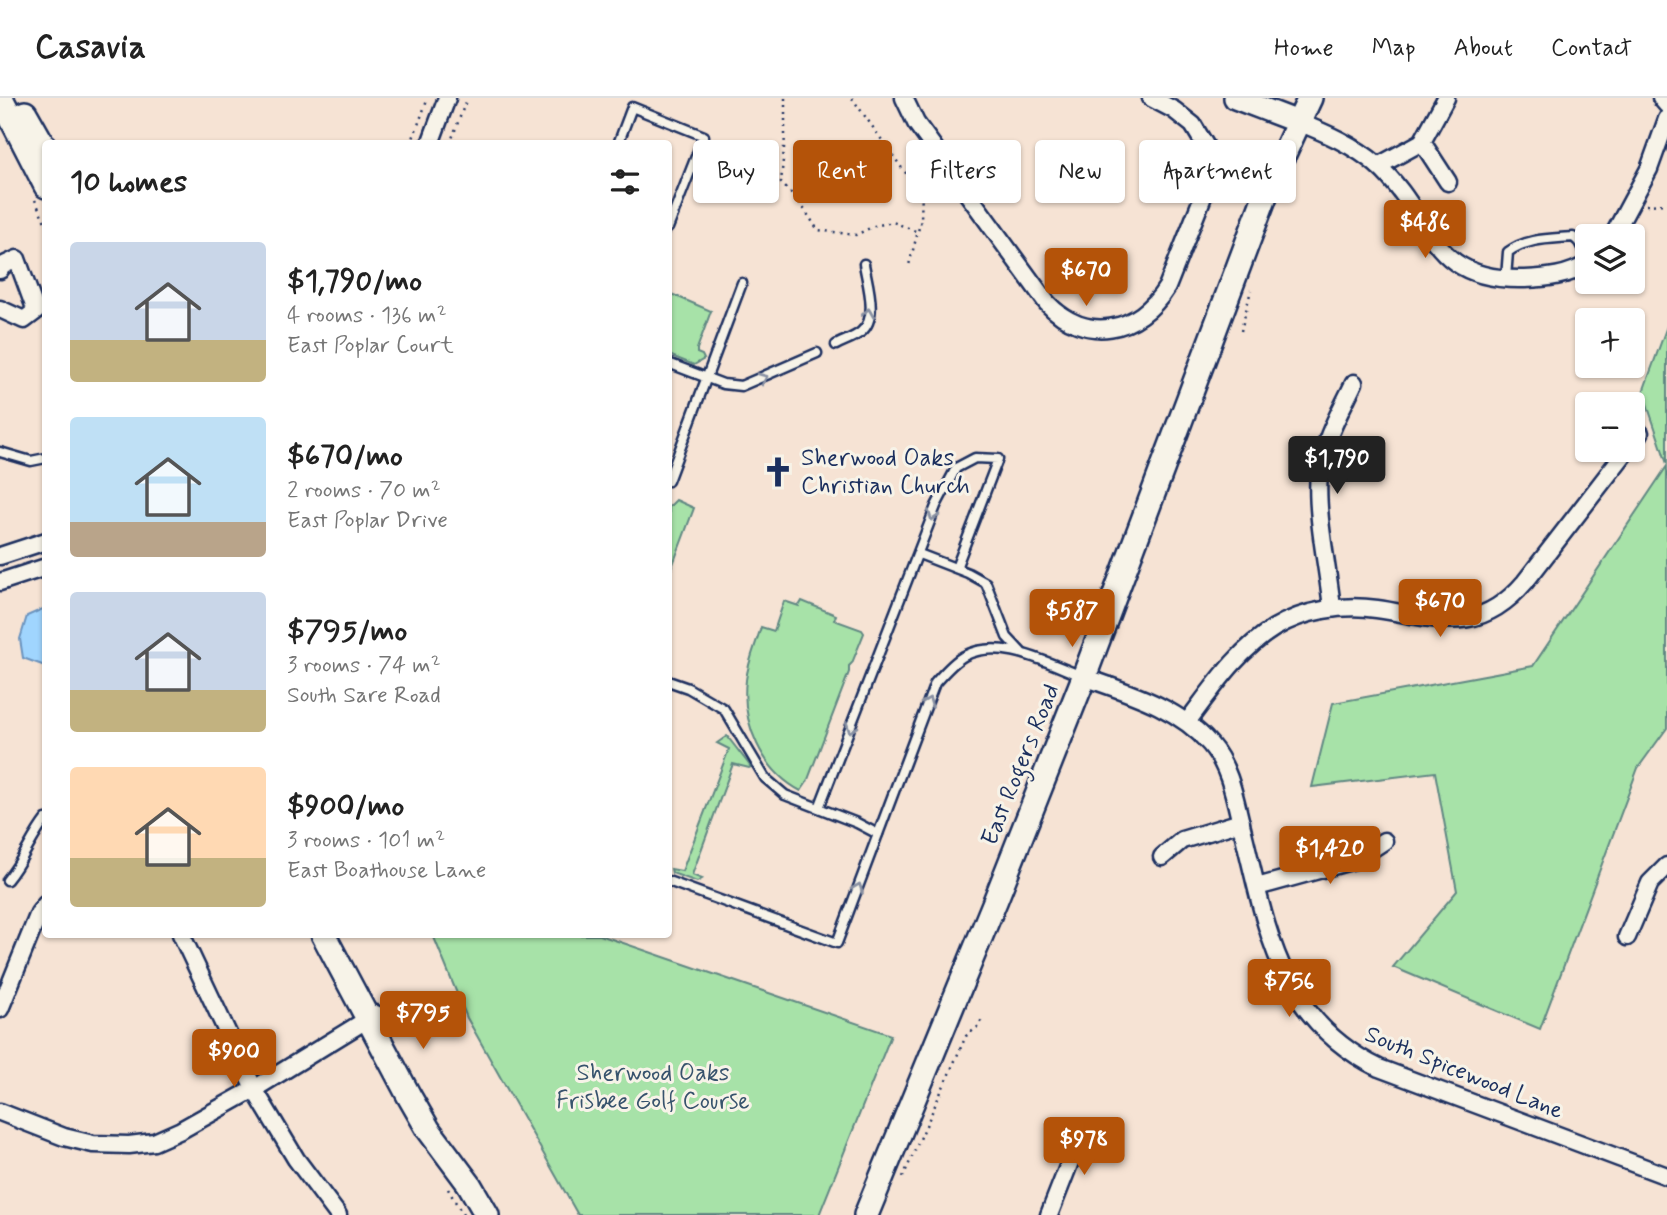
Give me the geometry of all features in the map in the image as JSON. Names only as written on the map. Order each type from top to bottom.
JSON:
[{"type":"main road","points":[[1,98],[42,178]]},
{"type":"main road","points":[[17,98],[42,143]]},
{"type":"main road","name":"East Rogers Road","points":[[866,1215],[1084,677],[1268,188],[1310,98]]},
{"type":"main road","points":[[325,938],[353,994],[373,1016]]},
{"type":"main road","points":[[340,938],[373,1016],[428,1129],[469,1184],[487,1215]]},
{"type":"street","points":[[431,140],[447,98]]},
{"type":"street","points":[[904,98],[916,123],[1047,303],[1064,319],[1106,329],[1133,321],[1160,300],[1208,181],[1208,158],[1200,134],[1185,117],[1151,98]]},
{"type":"street","points":[[1235,98],[1347,143],[1378,166],[1396,185],[1435,244],[1449,259],[1475,274],[1506,278],[1546,278],[1575,271]]},
{"type":"street","points":[[1378,166],[1422,142],[1446,98]]},
{"type":"street","points":[[1661,98],[1667,105]]},
{"type":"street","points":[[1620,224],[1649,169],[1667,119]]},
{"type":"street","points":[[1422,142],[1448,182]]},
{"type":"street","points":[[0,270],[2,265],[17,259],[36,311],[24,320],[0,309]]},
{"type":"street","points":[[1332,608],[1318,493],[1319,472],[1325,448],[1354,383]]},
{"type":"street","points":[[1187,722],[1235,661],[1261,637],[1293,620],[1332,608],[1377,608],[1429,619],[1454,620],[1480,615],[1497,607],[1525,582],[1618,462]]},
{"type":"street","points":[[0,556],[42,542]]},
{"type":"street","points":[[0,582],[42,569]]},
{"type":"street","name":"South Spicewood Lane","points":[[1084,677],[1154,704],[1187,722],[1209,743],[1222,761],[1279,963],[1295,996],[1318,1025],[1354,1055],[1379,1068],[1667,1176]]},
{"type":"street","points":[[1162,857],[1182,840],[1241,822]]},
{"type":"street","points":[[1257,887],[1355,860],[1384,841]]},
{"type":"street","points":[[1627,937],[1650,883],[1667,866]]},
{"type":"street","points":[[0,1009],[42,910]]},
{"type":"street","points":[[183,938],[254,1089],[296,1159],[338,1215]]},
{"type":"street","points":[[0,1112],[74,1140],[93,1144],[130,1146],[154,1142],[254,1089],[373,1016]]},
{"type":"street","points":[[1049,1215],[1071,1159],[1072,1129]]},
{"type":"lane","points":[[620,140],[632,107],[705,136],[672,218]]},
{"type":"lane","points":[[1506,278],[1508,252],[1518,244],[1575,239]]},
{"type":"lane","points":[[835,345],[862,332],[870,320],[864,264]]},
{"type":"lane","points":[[672,470],[742,283]]},
{"type":"lane","points":[[672,365],[723,384],[741,386],[817,353]]},
{"type":"lane","points":[[0,452],[32,461],[42,459]]},
{"type":"lane","points":[[820,808],[936,506],[956,468],[975,458],[998,459],[956,568]]},
{"type":"lane","points":[[919,554],[986,583],[1007,637],[1021,652]]},
{"type":"lane","points":[[672,882],[837,943],[936,683],[964,656],[999,650],[1021,652],[1084,677]]},
{"type":"lane","points":[[672,682],[688,688],[724,709],[765,778],[785,795],[878,834]]},
{"type":"lane","points":[[7,880],[42,823]]},
{"type":"path","points":[[412,140],[428,98]]},
{"type":"path","points":[[451,140],[467,98]]},
{"type":"path","points":[[785,98],[781,183],[798,200],[818,230],[856,235],[874,226],[893,222],[918,232]]},
{"type":"path","points":[[852,98],[904,171],[922,191],[921,220],[909,265]]},
{"type":"path","points":[[1630,206],[1667,204]]},
{"type":"path","points":[[902,1179],[967,1036],[979,1026],[983,1016]]},
{"type":"green space","points":[[672,294],[711,311],[697,349],[697,353],[704,359],[694,365],[672,356]]},
{"type":"green space","points":[[1667,326],[1667,464],[1645,392]]},
{"type":"green space","points":[[1667,466],[1667,728],[1638,768],[1540,1029],[1393,967],[1457,891],[1435,772],[1312,787],[1333,703],[1533,666]]},
{"type":"green space","points":[[676,500],[694,508],[672,567],[672,504]]},
{"type":"green space","points":[[784,601],[799,606],[802,601],[836,615],[834,620],[864,633],[849,666],[807,782],[801,791],[775,771],[765,758],[751,728],[745,696],[748,667],[761,627],[774,631]]},
{"type":"green space","points":[[727,736],[751,767],[733,764],[692,875],[702,879],[697,882],[672,873],[672,869],[682,871],[729,749],[717,743]]},
{"type":"green space","name":"Sherwood Oaks Frisbee Golf Course","points":[[434,938],[609,938],[891,1035],[819,1215],[578,1215],[467,1018]]},
{"type":"water","points":[[42,609],[42,665],[23,658],[20,639],[27,616]]},
{"type":"place","name":"Sherwood Oaks Christian Church","points":[[778,472]]}]
